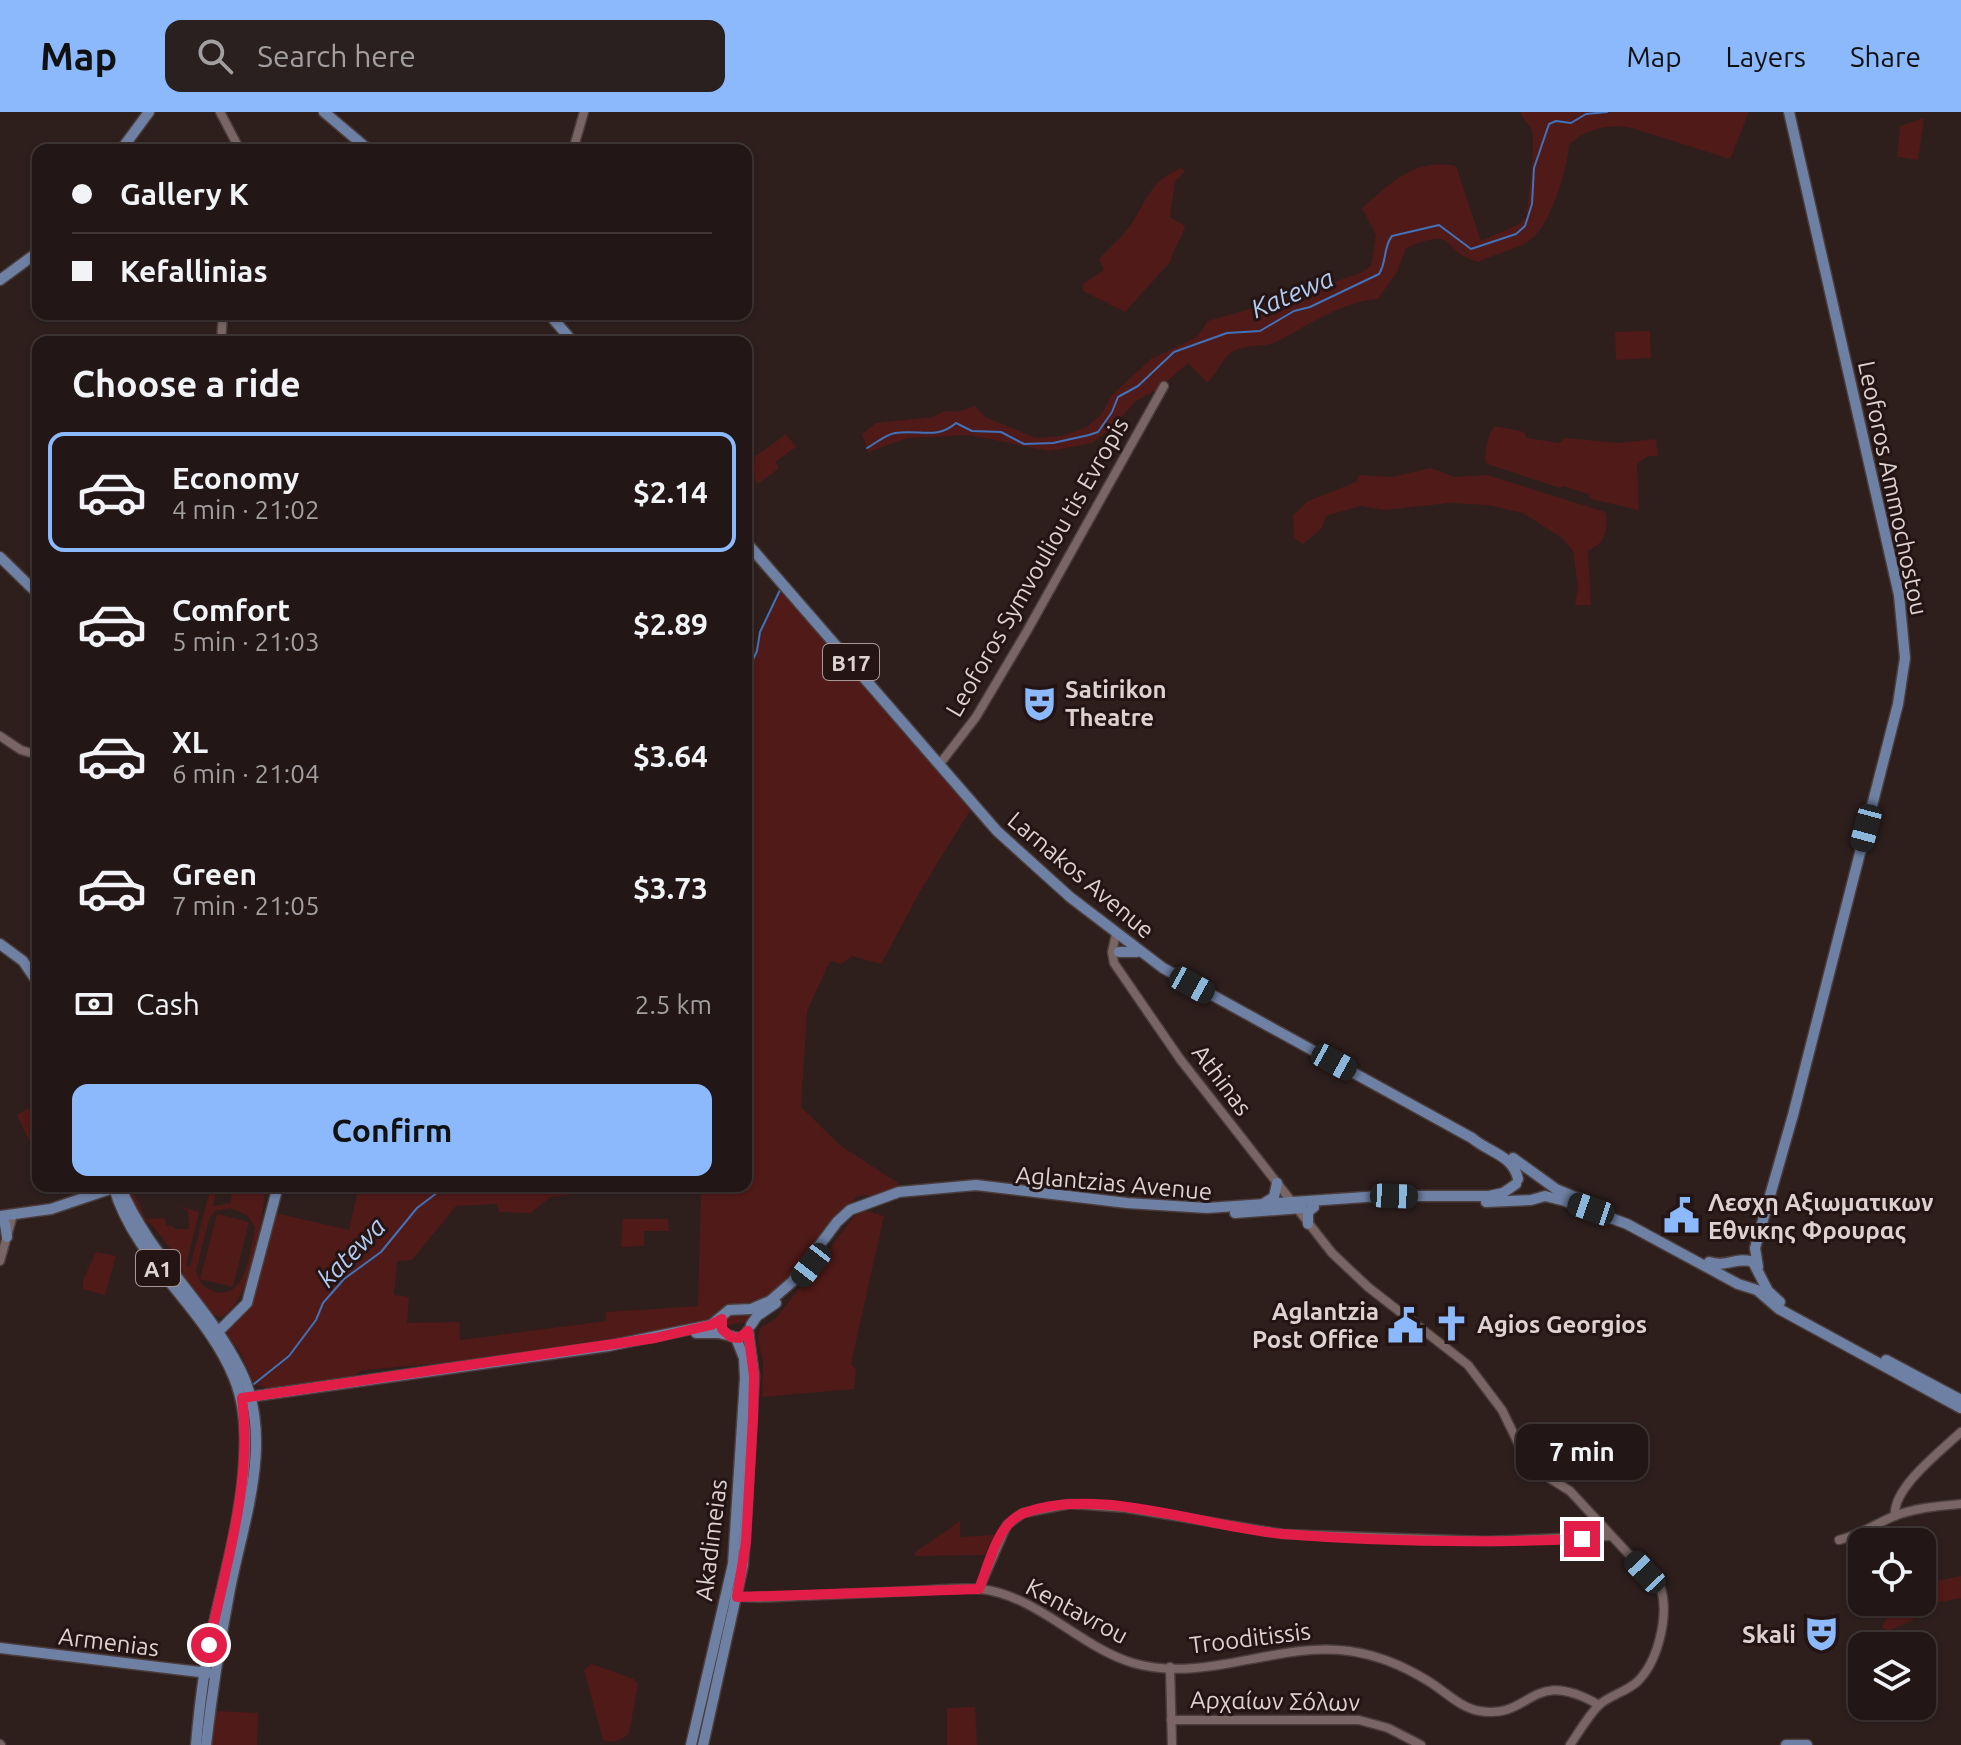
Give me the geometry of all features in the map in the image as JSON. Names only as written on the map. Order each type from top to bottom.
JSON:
[{"type":"main road","points":[[125,144],[149,112]]},
{"type":"main road","points":[[324,112],[362,144]]},
{"type":"main road","name":"Leoforos Ammochostou","points":[[1789,112],[1899,595],[1905,645],[1898,704],[1817,1012]]},
{"type":"main road","points":[[0,280],[32,256]]},
{"type":"main road","name":"Larnakos Avenue","points":[[752,549],[1009,844],[1116,934],[1176,976],[1472,1138],[1512,1164],[1518,1194],[1526,1200]]},
{"type":"main road","points":[[0,557],[32,588]]},
{"type":"main road","points":[[0,944],[23,961],[32,974]]},
{"type":"main road","points":[[1119,952],[1126,950],[1142,954]]},
{"type":"main road","points":[[1734,1281],[1731,1272],[1750,1243],[1766,1198],[1810,1028],[1817,1012]]},
{"type":"main road","points":[[1747,1286],[1757,1280],[1755,1248],[1793,1115],[1817,1012]]},
{"type":"main road","name":"Larnakos Avenue","points":[[1472,1138],[1509,1154],[1562,1192],[1631,1219],[1703,1259],[1722,1266],[1749,1260],[1758,1269]]},
{"type":"main road","points":[[1517,1182],[1531,1172]]},
{"type":"main road","points":[[1540,1197],[1545,1186],[1543,1178]]},
{"type":"main road","name":"Aglantzias Avenue","points":[[749,1328],[757,1316],[785,1297],[852,1216],[895,1200],[969,1190],[1093,1205],[1250,1213],[1380,1196],[1489,1196],[1503,1193],[1517,1182]]},
{"type":"main road","points":[[1261,1205],[1271,1200],[1277,1183]]},
{"type":"main road","name":"Aglantzias Avenue","points":[[740,1309],[755,1308],[783,1290],[850,1210],[899,1192],[976,1185],[1179,1207],[1314,1207],[1367,1202],[1526,1200]]},
{"type":"main road","points":[[7,1237],[5,1224],[0,1217],[51,1209],[105,1192]]},
{"type":"main road","name":"A1","points":[[120,1192],[146,1237],[218,1332],[242,1371],[255,1431],[256,1467],[209,1673],[196,1745]]},
{"type":"main road","name":"A1","points":[[120,1192],[144,1248],[221,1352],[246,1397]]},
{"type":"main road","points":[[218,1332],[247,1303],[276,1192]]},
{"type":"main road","points":[[1526,1200],[1555,1197],[1615,1219],[1747,1286],[1784,1312],[1961,1408]]},
{"type":"main road","points":[[1308,1224],[1308,1212],[1314,1207]]},
{"type":"main road","points":[[1758,1269],[1768,1291],[1782,1304],[1961,1400]]},
{"type":"main road","points":[[684,1333],[731,1336],[749,1328],[747,1313],[740,1309],[729,1310],[722,1319],[721,1326],[731,1336]]},
{"type":"main road","points":[[246,1397],[684,1333],[722,1319]]},
{"type":"main road","name":"Akadimeias","points":[[691,1745],[746,1542],[754,1376],[749,1328]]},
{"type":"main road","name":"Akadimeias","points":[[703,1745],[732,1595],[737,1532],[745,1378],[744,1358],[731,1336]]},
{"type":"main road","name":"Armenias","points":[[0,1648],[209,1673]]},
{"type":"main road","name":"A1","points":[[206,1745],[209,1673]]},
{"type":"main road","points":[[1786,1745],[1807,1745]]},
{"type":"street","points":[[220,112],[237,144]]},
{"type":"street","points":[[575,144],[584,112]]},
{"type":"street","name":"Leoforos Symvouliou tis Evropis","points":[[939,765],[976,717],[1020,644],[1164,386]]},
{"type":"street","points":[[0,736],[32,753]]},
{"type":"street","name":"Athinas","points":[[1116,934],[1112,956],[1119,968],[1180,1059],[1308,1224],[1355,1276],[1468,1365],[1502,1410],[1527,1461],[1561,1484],[1661,1589],[1663,1607],[1658,1642],[1650,1663],[1636,1683],[1599,1705]]},
{"type":"street","points":[[1119,968],[1119,952],[1125,941]]},
{"type":"street","points":[[0,1261],[13,1215]]},
{"type":"street","points":[[1895,1516],[1896,1504],[1919,1470],[1961,1432]]},
{"type":"street","points":[[979,1589],[1007,1525],[1023,1513],[1070,1504],[1126,1508],[1283,1534],[1486,1541],[1610,1536]]},
{"type":"street","points":[[1839,1540],[1861,1534],[1895,1516],[1961,1504]]},
{"type":"street","name":"Kentavrou","points":[[732,1595],[979,1589],[1011,1598],[1125,1660],[1145,1666],[1170,1667]]},
{"type":"street","name":"Trooditissis","points":[[1170,1667],[1227,1665],[1292,1650],[1331,1649],[1393,1662],[1478,1711],[1509,1709],[1535,1695],[1556,1689],[1599,1705]]},
{"type":"street","points":[[1170,1667],[1172,1745]]},
{"type":"street","points":[[1570,1745],[1599,1705]]},
{"type":"street","name":"Αρχαίων Σόλων","points":[[1171,1720],[1359,1720],[1388,1728],[1421,1745]]},
{"type":"shaded area","points":[[1520,112],[1749,112],[1730,159],[1632,128],[1606,127],[1583,135],[1569,145],[1561,184],[1550,213],[1535,236],[1526,243],[1478,262],[1442,239],[1406,248],[1397,272],[1378,299],[1339,309],[1271,344],[1234,351],[1207,383],[1188,363],[1158,389],[1136,401],[1110,430],[1092,443],[1049,451],[969,435],[907,438],[869,452],[862,434],[876,423],[933,417],[944,411],[956,412],[975,406],[985,417],[1036,438],[1062,436],[1085,428],[1101,415],[1111,396],[1151,359],[1197,337],[1208,321],[1256,307],[1282,307],[1292,297],[1360,273],[1371,266],[1376,235],[1362,208],[1394,181],[1416,169],[1428,165],[1456,166],[1481,241],[1517,225],[1526,218],[1533,145],[1531,128]]},
{"type":"shaded area","points":[[1924,118],[1918,160],[1897,157],[1900,126]]},
{"type":"shaded area","points":[[1181,168],[1185,171],[1175,182],[1170,217],[1185,226],[1171,261],[1125,312],[1083,291],[1083,284],[1104,270],[1099,259],[1131,225],[1152,189],[1163,178]]},
{"type":"shaded area","points":[[1650,331],[1651,358],[1616,360],[1615,332]]},
{"type":"shaded area","points":[[1495,426],[1524,432],[1527,438],[1559,443],[1565,438],[1620,443],[1656,439],[1658,456],[1648,456],[1637,464],[1639,510],[1591,499],[1588,494],[1487,464],[1487,442]]},
{"type":"shaded area","points":[[786,434],[796,447],[775,462],[779,468],[758,484],[752,476],[752,459]]},
{"type":"shaded area","points":[[1431,468],[1454,477],[1487,475],[1605,512],[1602,540],[1588,550],[1591,605],[1575,605],[1578,587],[1573,551],[1563,539],[1523,513],[1487,505],[1449,503],[1385,510],[1360,506],[1326,516],[1322,528],[1303,544],[1294,538],[1293,515],[1308,501],[1356,482],[1359,475],[1392,477]]},
{"type":"shaded area","points":[[780,587],[971,809],[922,888],[881,964],[852,956],[841,964],[830,961],[807,1011],[801,1107],[841,1146],[898,1183],[897,1194],[857,1196],[779,1300],[757,1320],[690,1332],[455,1362],[363,1370],[349,1378],[280,1393],[254,1384],[241,1353],[227,1334],[250,1308],[275,1213],[349,1230],[358,1192],[597,1192],[550,1197],[531,1213],[499,1212],[497,1204],[456,1206],[412,1260],[397,1261],[394,1295],[409,1297],[407,1323],[459,1322],[460,1340],[606,1321],[606,1312],[698,1306],[701,1192],[752,1192],[752,655]]},
{"type":"shaded area","points":[[32,1106],[32,1146],[17,1115]]},
{"type":"shaded area","points":[[128,1192],[134,1192],[146,1219],[165,1218],[166,1225],[174,1229],[189,1229],[188,1211],[178,1206],[199,1212],[186,1266],[190,1267],[209,1192],[216,1192],[213,1206],[231,1203],[231,1192],[265,1192],[249,1275],[233,1306],[222,1317],[213,1315],[184,1279],[180,1261],[152,1225],[141,1218]],"holes":[[[230,1208],[247,1215],[255,1227],[247,1266],[235,1287],[227,1292],[216,1292],[202,1285],[196,1271],[209,1219],[215,1211]]]},
{"type":"shaded area","points":[[864,1210],[884,1216],[851,1364],[856,1369],[854,1389],[762,1397],[760,1328],[777,1317],[853,1218]]},
{"type":"shaded area","points":[[217,1214],[249,1222],[233,1287],[200,1279]]},
{"type":"shaded area","points":[[623,1219],[668,1219],[669,1231],[644,1231],[644,1246],[621,1247]]},
{"type":"shaded area","points":[[96,1252],[116,1256],[105,1295],[83,1289],[83,1280]]},
{"type":"shaded area","points":[[960,1521],[960,1537],[994,1535],[985,1555],[916,1556],[914,1553]]},
{"type":"shaded area","points":[[1961,1576],[1961,1598],[1936,1603],[1936,1581]]},
{"type":"shaded area","points":[[1888,1616],[1916,1616],[1889,1631],[1882,1627]]},
{"type":"shaded area","points":[[591,1664],[634,1679],[638,1685],[629,1733],[618,1741],[603,1740],[584,1670]]},
{"type":"shaded area","points":[[975,1707],[977,1745],[947,1745],[947,1708]]},
{"type":"shaded area","points":[[216,1711],[258,1713],[257,1745],[211,1745]]},
{"type":"waterway","name":"Katewa","points":[[867,448],[891,434],[934,433],[956,423],[972,431],[1001,432],[1024,444],[1053,443],[1098,432],[1118,397],[1138,386],[1174,352],[1227,333],[1260,331],[1294,311],[1310,307],[1379,274],[1392,236],[1439,225],[1471,249],[1516,234],[1525,226],[1532,204],[1534,168],[1549,124],[1556,121],[1571,123],[1586,114],[1607,112]]},
{"type":"waterway","name":"katewa","points":[[752,662],[760,632],[780,590]]},
{"type":"waterway","name":"katewa","points":[[254,1384],[289,1356],[316,1320],[323,1303],[344,1279],[381,1252],[417,1208],[438,1192]]},
{"type":"place","name":"Satirikon Theatre","points":[[1039,703]]},
{"type":"place","name":"Λεσχη Αξιωματικων Εθνικης Φρουρας","points":[[1682,1216]]},
{"type":"place","name":"Agios Georgios","points":[[1451,1324]]},
{"type":"place","name":"Aglantzia Post Office","points":[[1405,1325]]},
{"type":"place","name":"Skali","points":[[1822,1634]]},
{"type":"route","points":[[209,1645],[245,1466],[247,1449],[242,1398],[608,1346],[684,1333],[722,1319],[721,1326],[726,1335],[739,1338],[748,1331],[754,1376],[746,1542],[737,1597],[979,1589],[1002,1533],[1014,1518],[1038,1508],[1070,1504],[1126,1508],[1283,1534],[1472,1541],[1582,1539]]}]
